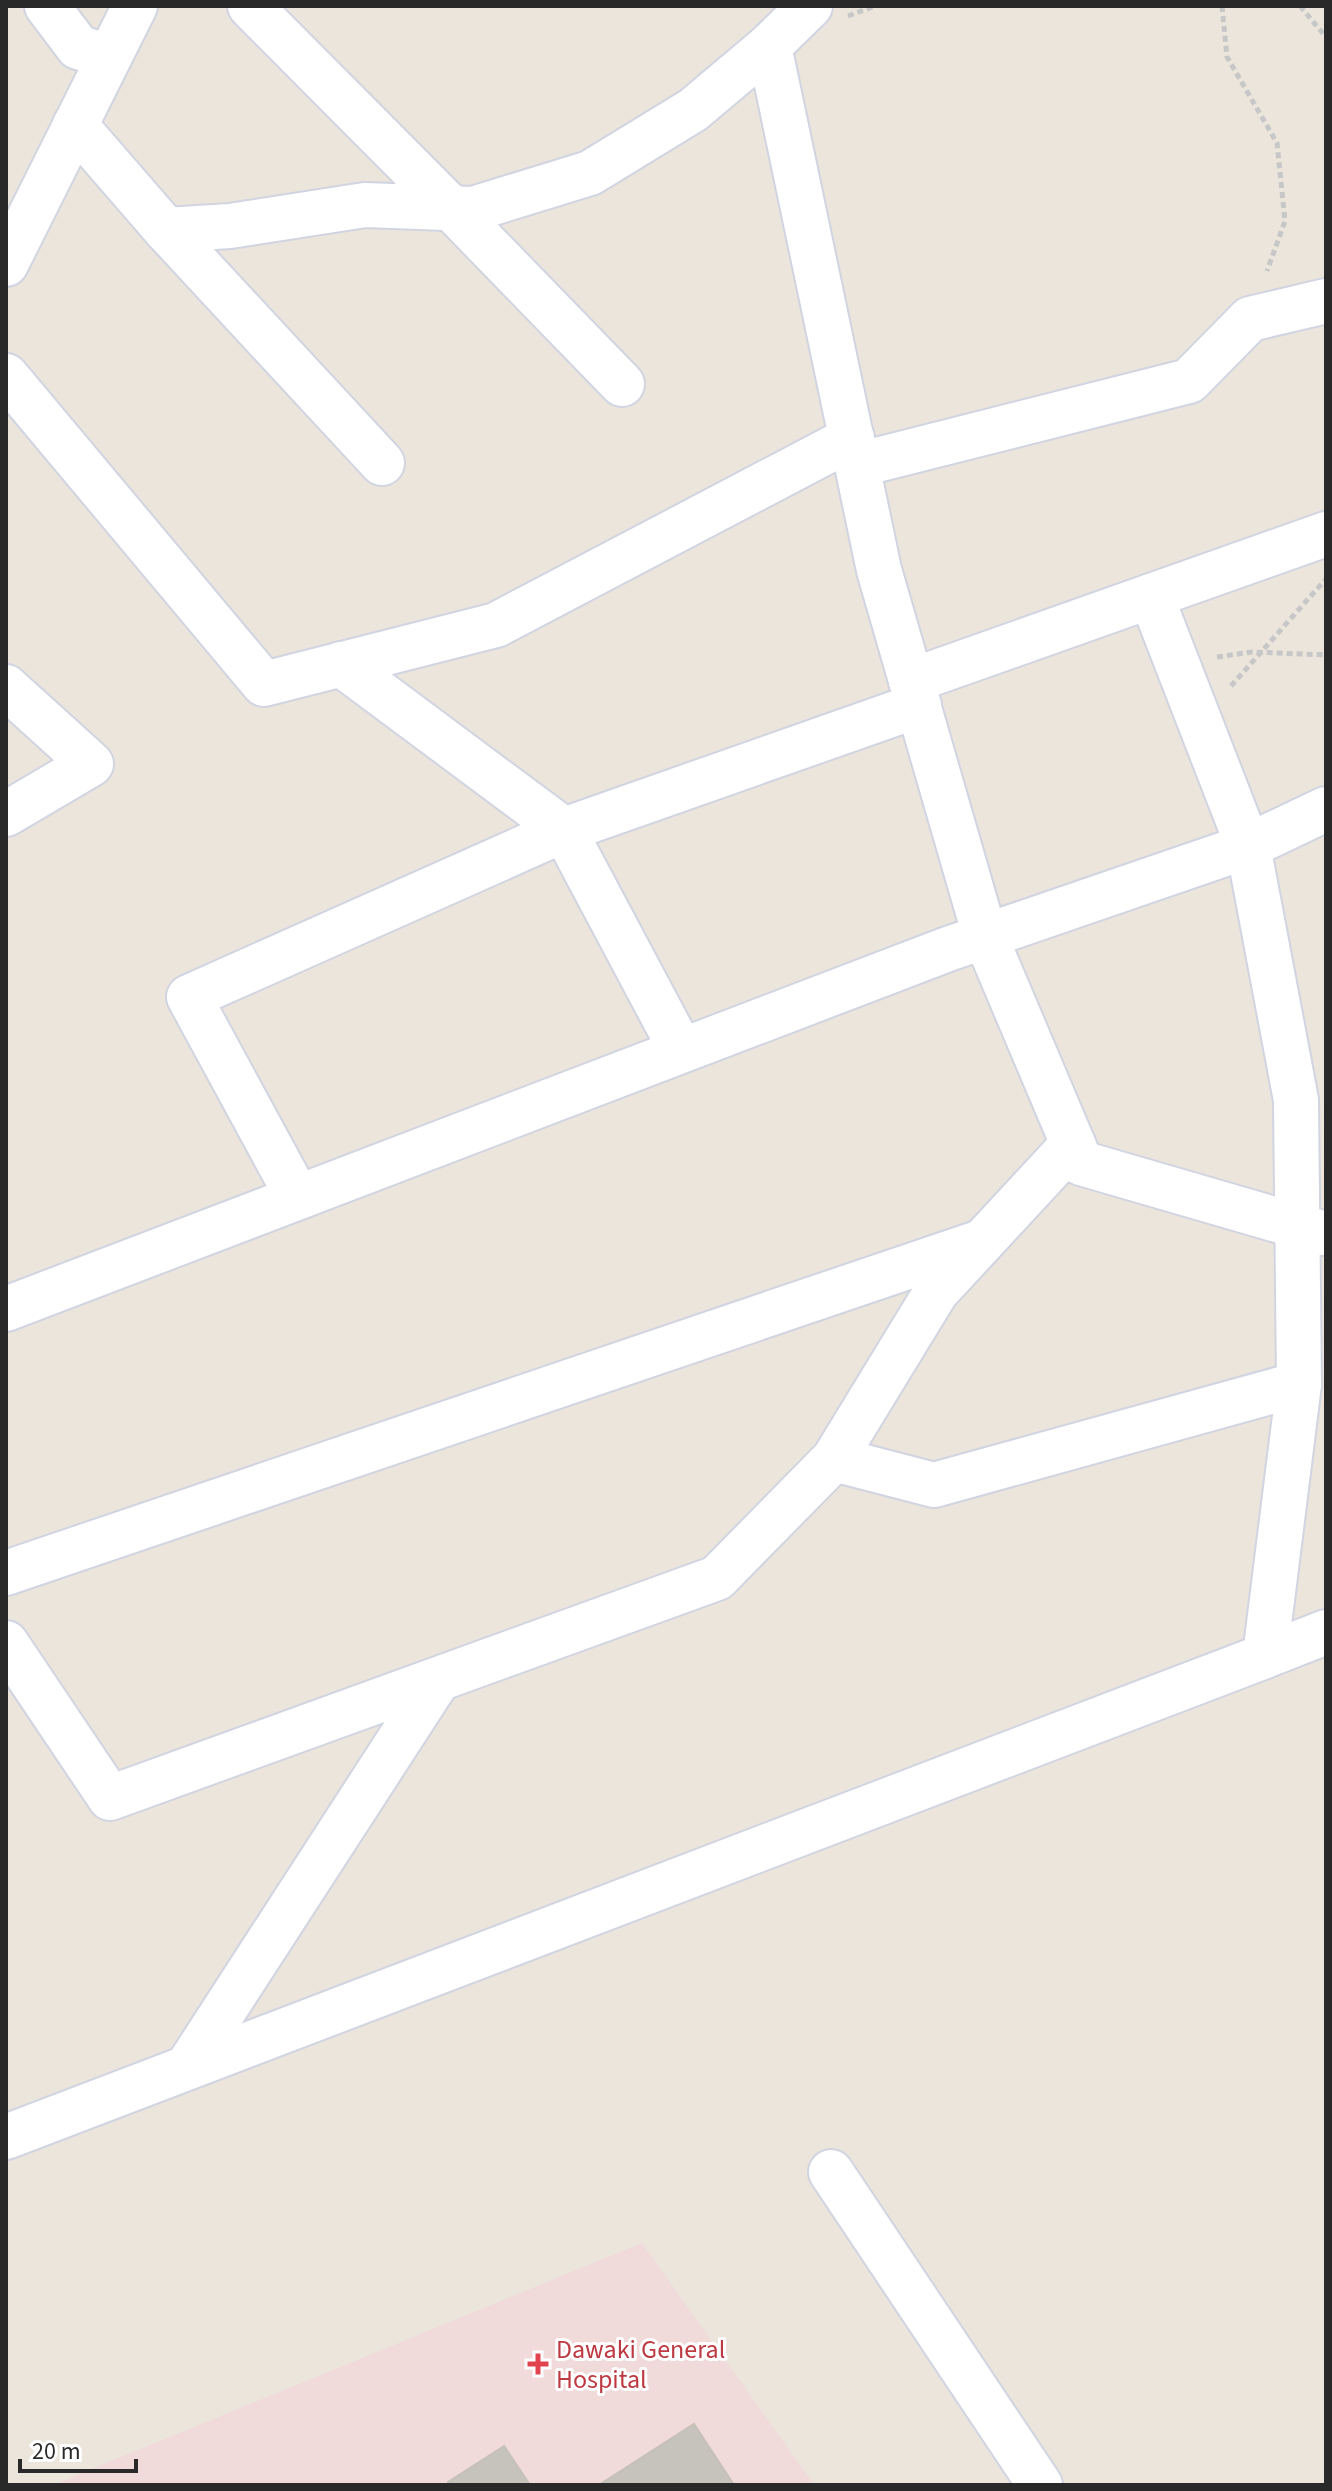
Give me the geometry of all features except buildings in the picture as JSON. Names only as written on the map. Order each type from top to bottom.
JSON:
[{"type":"street","points":[[47,6],[78,47],[108,57]]},
{"type":"street","points":[[6,264],[135,6]]},
{"type":"street","points":[[250,6],[622,384]]},
{"type":"street","points":[[166,230],[230,226],[365,205],[473,209],[590,173],[693,110],[769,46],[810,6]]},
{"type":"street","points":[[769,46],[879,570],[985,936],[1081,1163],[1312,1229]]},
{"type":"street","points":[[75,125],[166,230],[382,463]]},
{"type":"street","points":[[6,376],[264,684],[496,625],[854,451],[1189,381],[1250,319],[1326,301]]},
{"type":"street","points":[[297,1196],[189,997],[564,830],[915,693],[1151,596],[1326,534]]},
{"type":"street","points":[[1151,596],[1248,846],[1311,1092],[1312,1229],[1299,1384],[1265,1656]]},
{"type":"street","points":[[341,664],[564,830],[681,1050]]},
{"type":"street","points":[[6,687],[91,764],[6,814]]},
{"type":"street","points":[[6,1309],[985,936],[1248,846],[1326,809]]},
{"type":"street","points":[[6,1643],[110,1798],[717,1578],[834,1459],[936,1292],[1073,1144]]},
{"type":"street","points":[[6,1573],[984,1240]]},
{"type":"street","points":[[834,1459],[934,1485],[1299,1384]]},
{"type":"street","points":[[6,2137],[1326,1632]]},
{"type":"street","points":[[188,2066],[438,1680]]},
{"type":"street","points":[[831,2172],[1040,2485]]},
{"type":"path","points":[[1222,6],[1227,57],[1277,143],[1285,221],[1250,319]]},
{"type":"path","points":[[1300,6],[1326,37]]},
{"type":"path","points":[[1200,721],[1326,579]]},
{"type":"path","points":[[1176,662],[1261,652],[1326,655]]},
{"type":"shaded area","name":"Dawaki General Hospital","points":[[642,2243],[814,2485],[53,2485]]},
{"type":"place","name":"Dawaki General Hospital","points":[[538,2364]]}]
